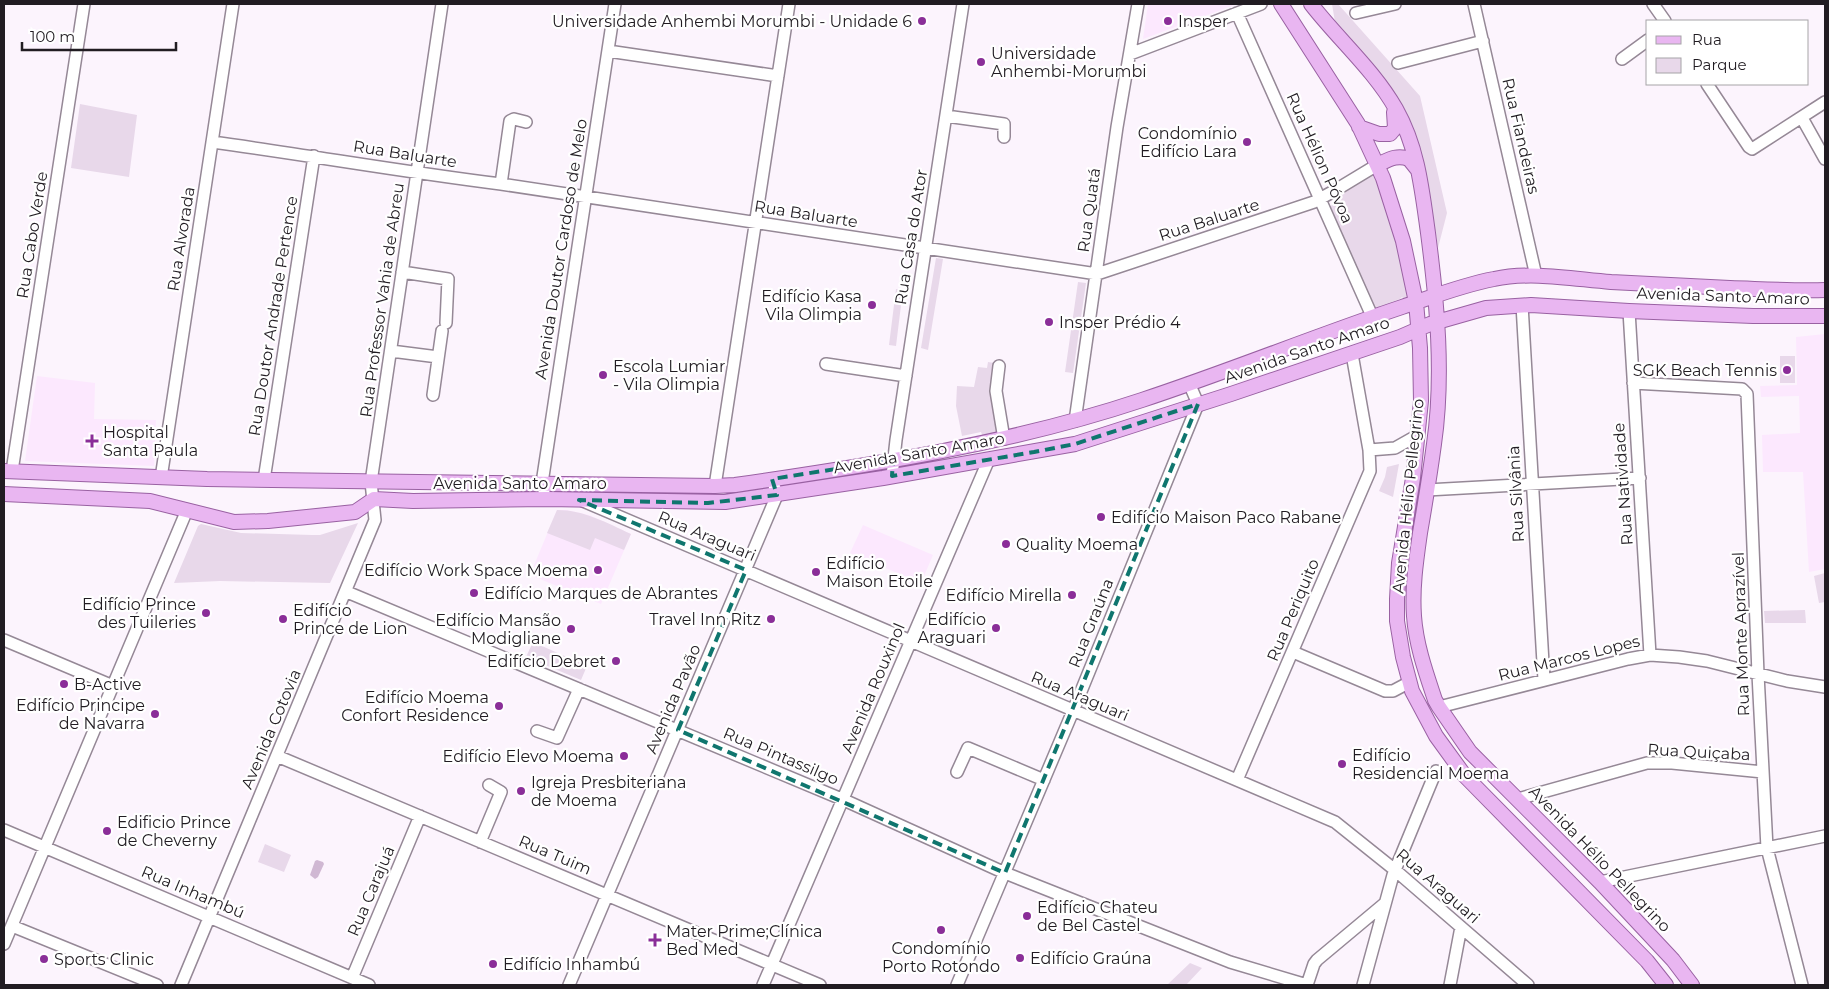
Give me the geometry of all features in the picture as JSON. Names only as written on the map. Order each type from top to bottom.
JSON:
[{"type":"main road","name":"Avenida Hélio Pellegrino","points":[[1281,4],[1359,127],[1383,178],[1403,241],[1416,302],[1420,348],[1421,401],[1413,478],[1399,563],[1397,599],[1397,621],[1401,648],[1412,691],[1436,736],[1465,776],[1647,961],[1666,985]]},
{"type":"main road","name":"Avenida Hélio Pellegrino","points":[[1311,4],[1375,78],[1391,101],[1410,141],[1420,177],[1433,276],[1438,388],[1434,440],[1414,574],[1414,616],[1417,641],[1428,680],[1439,707],[1470,752],[1600,882],[1673,960],[1692,985]]},
{"type":"main road","points":[[1359,127],[1383,135],[1390,134],[1396,124],[1391,101]]},
{"type":"main road","points":[[1377,165],[1396,157],[1405,157],[1413,162],[1420,177]]},
{"type":"main road","name":"Avenida Santo Amaro","points":[[8,471],[161,478],[715,486],[894,460],[1004,439],[1075,421],[1144,400],[1224,372],[1372,316],[1454,289],[1496,278],[1536,276],[1656,285],[1790,291],[1825,290]]},
{"type":"main road","name":"Avenida Santo Amaro","points":[[374,499],[413,501],[579,500],[708,503],[777,496],[1075,444],[1352,354],[1436,322],[1486,308],[1522,305],[1753,316],[1825,316]]},
{"type":"main road","points":[[4,494],[150,501],[234,522],[268,521],[355,512],[374,499]]},
{"type":"street","name":"Rua Cabo Verde","points":[[8,471],[84,4]]},
{"type":"street","name":"Rua Alvorada","points":[[161,478],[233,4]]},
{"type":"street","name":"Rua Professor Vahia de Abreu","points":[[371,482],[442,4]]},
{"type":"street","name":"Avenida Doutor Cardoso de Melo","points":[[546,500],[542,483],[615,4]]},
{"type":"street","points":[[715,486],[789,4]]},
{"type":"street","name":"Rua Casa do Ator","points":[[892,476],[963,4]]},
{"type":"street","name":"Rua Quatá","points":[[1075,421],[1117,127],[1138,4]]},
{"type":"street","points":[[1130,54],[1260,4]]},
{"type":"street","points":[[1321,4],[1327,24]]},
{"type":"street","points":[[1356,13],[1395,4]]},
{"type":"street","name":"Rua Fiandeiras","points":[[1474,4],[1536,276]]},
{"type":"street","points":[[1653,4],[1664,20]]},
{"type":"street","name":"Rua Hélion Póvoa","points":[[1237,13],[1372,316]]},
{"type":"street","points":[[1398,63],[1483,41]]},
{"type":"street","points":[[1622,59],[1646,41]]},
{"type":"street","points":[[608,51],[778,76]]},
{"type":"street","points":[[1708,85],[1751,148],[1755,148],[1825,102]]},
{"type":"street","points":[[946,116],[1004,124],[1004,137]]},
{"type":"street","points":[[1802,118],[1825,159]]},
{"type":"street","points":[[501,184],[510,121],[514,119],[526,122]]},
{"type":"street","name":"Rua Baluarte","points":[[212,142],[1097,274],[1320,199],[1377,165]]},
{"type":"street","name":"Rua Doutor Andrade Pertence","points":[[264,480],[314,156]]},
{"type":"street","points":[[402,272],[448,279],[444,327],[433,395]]},
{"type":"street","name":"Rua Silvânia","points":[[1522,305],[1544,680]]},
{"type":"street","name":"Rua Natividade","points":[[1629,311],[1650,655]]},
{"type":"street","points":[[391,351],[438,357]]},
{"type":"street","name":"Rua Periquito","points":[[1237,780],[1368,478],[1371,466],[1369,450],[1352,354]]},
{"type":"street","points":[[826,364],[906,376]]},
{"type":"street","points":[[999,366],[996,391],[1004,439]]},
{"type":"street","points":[[1189,383],[1198,404]]},
{"type":"street","name":"Rua Monte Aprazível","points":[[1633,383],[1742,389],[1747,394],[1767,848],[1802,985]]},
{"type":"street","name":"Rua Graúna","points":[[957,985],[1073,711],[1198,404]]},
{"type":"street","points":[[1369,450],[1395,448],[1418,435]]},
{"type":"street","name":"Avenida Rouxinol","points":[[763,985],[989,459]]},
{"type":"street","points":[[1427,490],[1640,478]]},
{"type":"street","points":[[772,479],[777,496]]},
{"type":"street","name":"Avenida Cotovia","points":[[181,985],[375,520],[371,482]]},
{"type":"street","name":"Avenida Pavão","points":[[570,985],[777,496]]},
{"type":"street","name":"Rua Araguari","points":[[579,500],[1335,822],[1395,870],[1528,985]]},
{"type":"street","points":[[4,944],[187,510]]},
{"type":"street","name":"Rua Pintassilgo","points":[[346,592],[844,800],[1005,872],[1230,962],[1307,985]]},
{"type":"street","points":[[4,640],[113,686]]},
{"type":"street","points":[[1293,652],[1385,691],[1393,692],[1410,682]]},
{"type":"street","name":"Rua Marcos Lopes","points":[[1439,707],[1650,655],[1707,661],[1758,674],[1825,687]]},
{"type":"street","points":[[536,731],[558,738],[579,689]]},
{"type":"street","points":[[957,772],[968,748],[1044,780]]},
{"type":"street","name":"Rua Tuim","points":[[277,756],[820,985]]},
{"type":"street","name":"Rua Quiçaba","points":[[1518,799],[1646,763],[1672,763],[1763,772]]},
{"type":"street","points":[[1363,985],[1395,870],[1436,771]]},
{"type":"street","points":[[480,842],[501,792],[489,785]]},
{"type":"street","name":"Rua Carajuá","points":[[352,978],[420,816]]},
{"type":"street","name":"Rua Inhambú","points":[[4,830],[369,985]]},
{"type":"street","points":[[1600,882],[1825,836]]},
{"type":"street","points":[[1307,985],[1317,960],[1384,904]]},
{"type":"street","points":[[12,926],[157,985]]},
{"type":"street","points":[[1450,985],[1461,927]]},
{"type":"highlighted area","points":[[1198,404],[1005,873],[678,730],[746,570],[579,500],[708,503],[777,495],[772,479],[893,460],[892,476],[1034,452],[1075,444]]},
{"type":"shaded area","name":"Insper","points":[[1148,4],[1237,4],[1143,39]]},
{"type":"shaded area","points":[[1825,334],[1825,569],[1809,572],[1803,472],[1763,472],[1762,435],[1800,433],[1799,396],[1761,397],[1760,386],[1797,385],[1796,337]]},
{"type":"shaded area","name":"Hospital Santa Paula","points":[[37,376],[95,383],[94,419],[156,420],[154,466],[25,461]]},
{"type":"shaded area","points":[[557,510],[567,510],[589,515],[631,534],[601,604],[530,575]]},
{"type":"shaded area","points":[[863,525],[933,555],[921,583],[850,553]]},
{"type":"shaded area","points":[[317,860],[324,864],[318,877],[315,879],[310,875]]},
{"type":"green space","points":[[1332,4],[1338,4],[1420,96],[1447,213],[1438,248],[1425,166],[1406,115],[1335,22]]},
{"type":"green space","points":[[80,104],[137,115],[129,177],[71,168]]},
{"type":"green space","points":[[1373,172],[1395,233],[1408,297],[1405,300],[1402,297],[1377,309],[1373,307],[1330,207],[1335,202],[1337,196]]},
{"type":"green space","points":[[936,258],[943,259],[928,350],[921,348]]},
{"type":"green space","points":[[1078,282],[1086,283],[1073,373],[1065,372]]},
{"type":"green space","points":[[896,289],[903,289],[896,346],[889,345]]},
{"type":"green space","name":"SGK Beach Tennis","points":[[1780,356],[1795,356],[1795,383],[1780,383]]},
{"type":"green space","points":[[988,362],[994,363],[991,393],[1000,434],[983,437],[981,432],[962,436],[956,406],[957,386],[974,387],[978,367],[987,368]]},
{"type":"green space","points":[[1399,464],[1393,497],[1379,491],[1387,467]]},
{"type":"green space","points":[[557,510],[577,512],[631,534],[624,550],[595,538],[590,550],[547,533]]},
{"type":"green space","points":[[358,523],[330,583],[220,581],[174,583],[198,526],[201,524],[241,533],[320,535]]},
{"type":"green space","points":[[1825,573],[1825,602],[1819,603],[1814,576]]},
{"type":"green space","points":[[1805,610],[1806,623],[1765,623],[1764,611]]},
{"type":"green space","points":[[533,642],[587,666],[581,680],[526,657]]},
{"type":"green space","points":[[265,844],[291,855],[284,872],[258,862]]},
{"type":"green space","points":[[1190,963],[1202,968],[1186,985],[1167,985]]},
{"type":"place","name":"Universidade Anhembi Morumbi - Unidade 6","points":[[922,21]]},
{"type":"place","name":"Insper","points":[[1168,21]]},
{"type":"place","name":"Universidade Anhembi-Morumbi","points":[[981,62]]},
{"type":"place","name":"Condomínio Edifício Lara","points":[[1247,142]]},
{"type":"place","name":"Edifício Kasa Vila Olimpia","points":[[872,305]]},
{"type":"place","name":"Insper Prédio 4","points":[[1049,322]]},
{"type":"place","name":"SGK Beach Tennis","points":[[1787,370]]},
{"type":"place","name":"Escola Lumiar - Vila Olimpia","points":[[603,375]]},
{"type":"place","name":"Hospital Santa Paula","points":[[92,441]]},
{"type":"place","name":"Edifício Maison Paco Rabane","points":[[1101,517]]},
{"type":"place","name":"Quality Moema","points":[[1006,544]]},
{"type":"place","name":"Edifício Work Space Moema","points":[[598,570]]},
{"type":"place","name":"Edifício Maison Etoile","points":[[816,572]]},
{"type":"place","name":"Edifício Marques de Abrantes","points":[[474,593]]},
{"type":"place","name":"Edifício Mirella","points":[[1072,595]]},
{"type":"place","name":"Edifício Prince des Tuileries","points":[[206,613]]},
{"type":"place","name":"Edifício Prince de Lion","points":[[283,619]]},
{"type":"place","name":"Travel Inn Ritz","points":[[771,619]]},
{"type":"place","name":"Edifício Araguari","points":[[996,628]]},
{"type":"place","name":"Edifício Mansão Modigliane","points":[[571,629]]},
{"type":"place","name":"Edifício Debret","points":[[616,661]]},
{"type":"place","name":"B-Active","points":[[64,684]]},
{"type":"place","name":"Edifício Moema Confort Residence","points":[[499,706]]},
{"type":"place","name":"Edifício Principe de Navarra","points":[[155,714]]},
{"type":"place","name":"Edifício Elevo Moema","points":[[624,756]]},
{"type":"place","name":"Edifício Residencial Moema","points":[[1342,764]]},
{"type":"place","name":"Igreja Presbiteriana de Moema","points":[[521,791]]},
{"type":"place","name":"Edificio Prince de Cheverny","points":[[107,831]]},
{"type":"place","name":"Edifício Chateu de Bel Castel","points":[[1027,916]]},
{"type":"place","name":"Condomínio Porto Rotondo","points":[[941,930]]},
{"type":"place","name":"Mater Prime;Clínica Bed Med","points":[[655,940]]},
{"type":"place","name":"Edifício Graúna","points":[[1020,958]]},
{"type":"place","name":"Sports Clinic","points":[[44,959]]},
{"type":"place","name":"Edifício Inhambú","points":[[493,964]]}]
